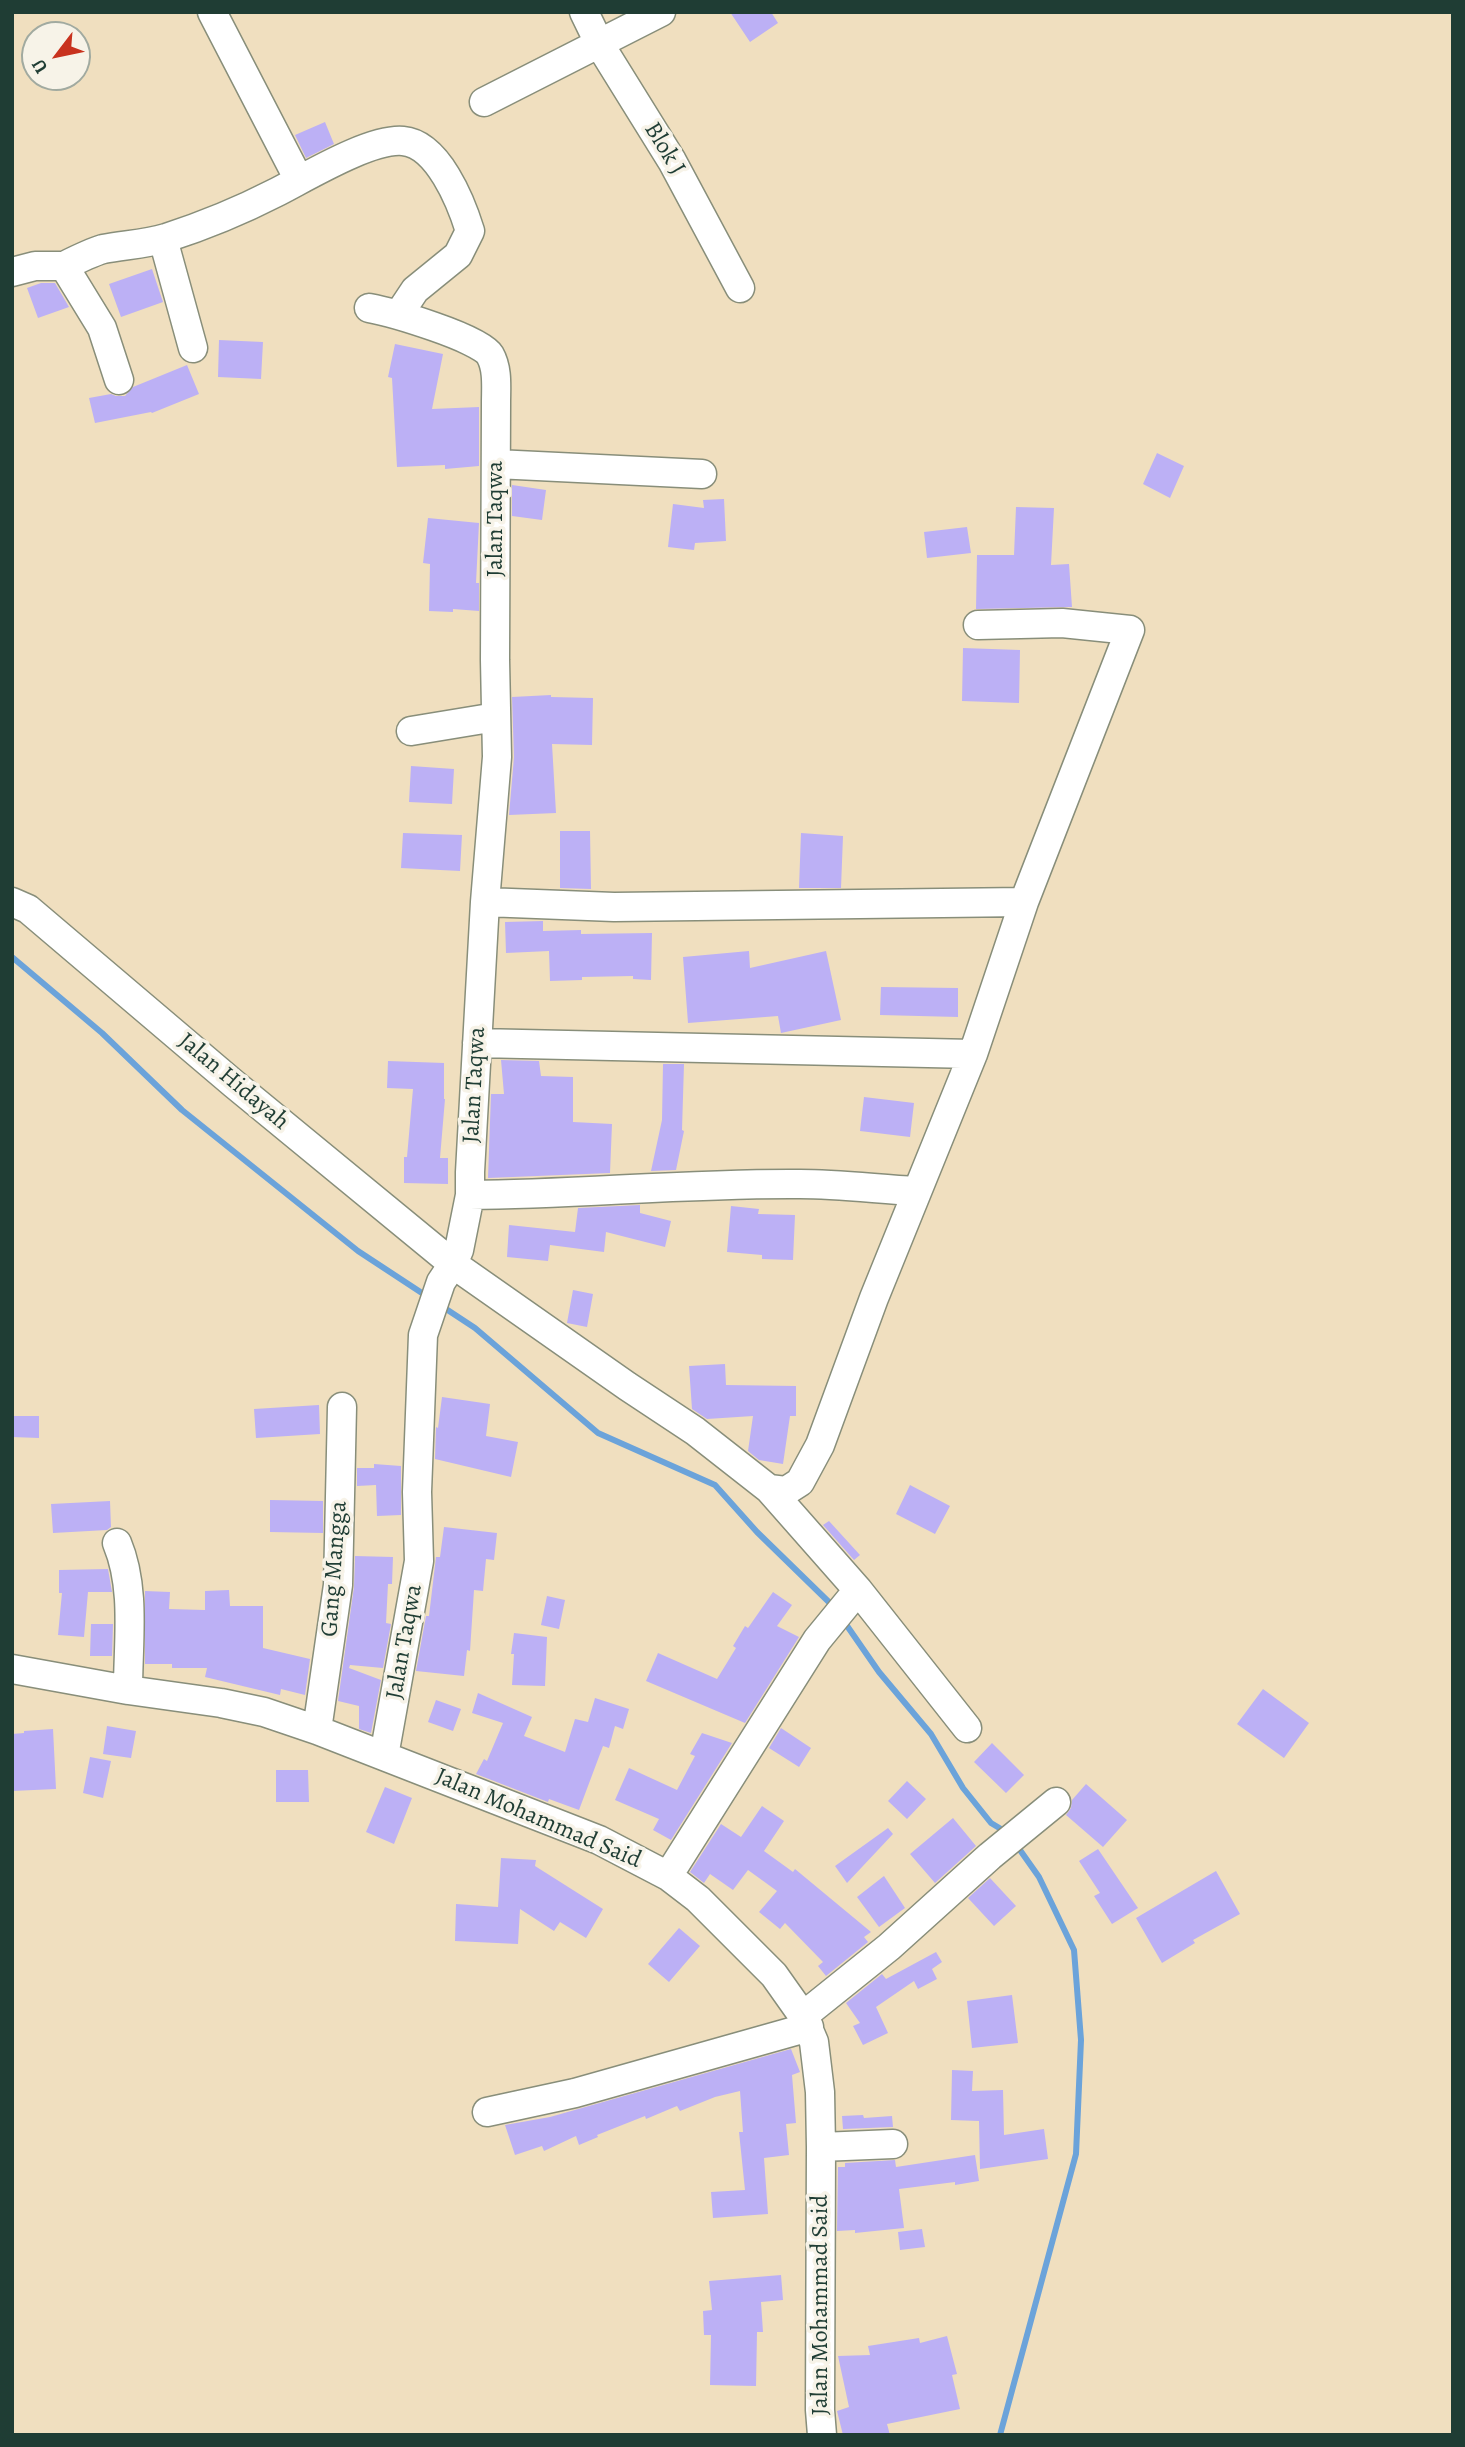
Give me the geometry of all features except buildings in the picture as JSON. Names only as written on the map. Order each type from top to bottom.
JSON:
[{"type":"street","points":[[212,12],[299,180]]},
{"type":"street","name":"Blok J","points":[[584,12],[600,45],[672,161],[740,288]]},
{"type":"street","points":[[484,102],[661,12]]},
{"type":"street","points":[[12,272],[35,266],[64,266],[100,250],[163,239],[211,222],[372,147],[402,141],[421,147],[438,164],[462,205],[470,231],[458,255],[415,290],[399,314],[369,308]]},
{"type":"street","points":[[163,239],[193,348]]},
{"type":"street","points":[[64,266],[102,328],[119,380]]},
{"type":"street","name":"Jalan Taqwa","points":[[384,1756],[419,1561],[417,1492],[423,1335],[428,1317],[459,1250],[470,1195],[485,902],[497,757],[495,368],[488,352],[469,339],[399,314]]},
{"type":"street","points":[[496,464],[702,474]]},
{"type":"street","points":[[769,1489],[786,1491],[800,1482],[820,1445],[874,1298],[972,1054],[1024,902],[1130,629],[1062,623],[978,625]]},
{"type":"street","points":[[411,731],[496,718]]},
{"type":"street","name":"Jalan Hidayah","points":[[12,902],[27,909],[447,1273],[695,1430],[769,1489],[852,1597],[967,1728]]},
{"type":"street","points":[[485,902],[614,907],[1024,902]]},
{"type":"street","points":[[477,1043],[972,1054]]},
{"type":"street","points":[[470,1195],[639,1187],[803,1184],[916,1191]]},
{"type":"street","name":"Gang Mangga","points":[[317,1730],[338,1585],[342,1407]]},
{"type":"street","points":[[117,1543],[124,1559],[128,1585],[128,1690]]},
{"type":"street","points":[[668,1876],[817,1640],[852,1597]]},
{"type":"street","name":"Jalan Mohammad Said","points":[[12,1670],[264,1712],[317,1730],[599,1840],[668,1876],[698,1899],[774,1975],[806,2022],[817,2062],[821,2147],[822,2435]]},
{"type":"street","points":[[487,2112],[575,2093],[806,2022],[990,1856],[1056,1802]]},
{"type":"street","points":[[821,2147],[893,2144]]},
{"type":"waterway","points":[[12,957],[102,1033],[182,1110],[358,1251],[428,1297]]},
{"type":"waterway","points":[[440,1305],[475,1328],[598,1433],[715,1485],[757,1532],[835,1608]]},
{"type":"waterway","points":[[843,1620],[879,1672],[931,1734],[963,1788],[991,1823],[1006,1832]]},
{"type":"waterway","points":[[1000,2435],[1076,2154],[1081,2040],[1074,1950],[1039,1877],[1015,1843]]}]
